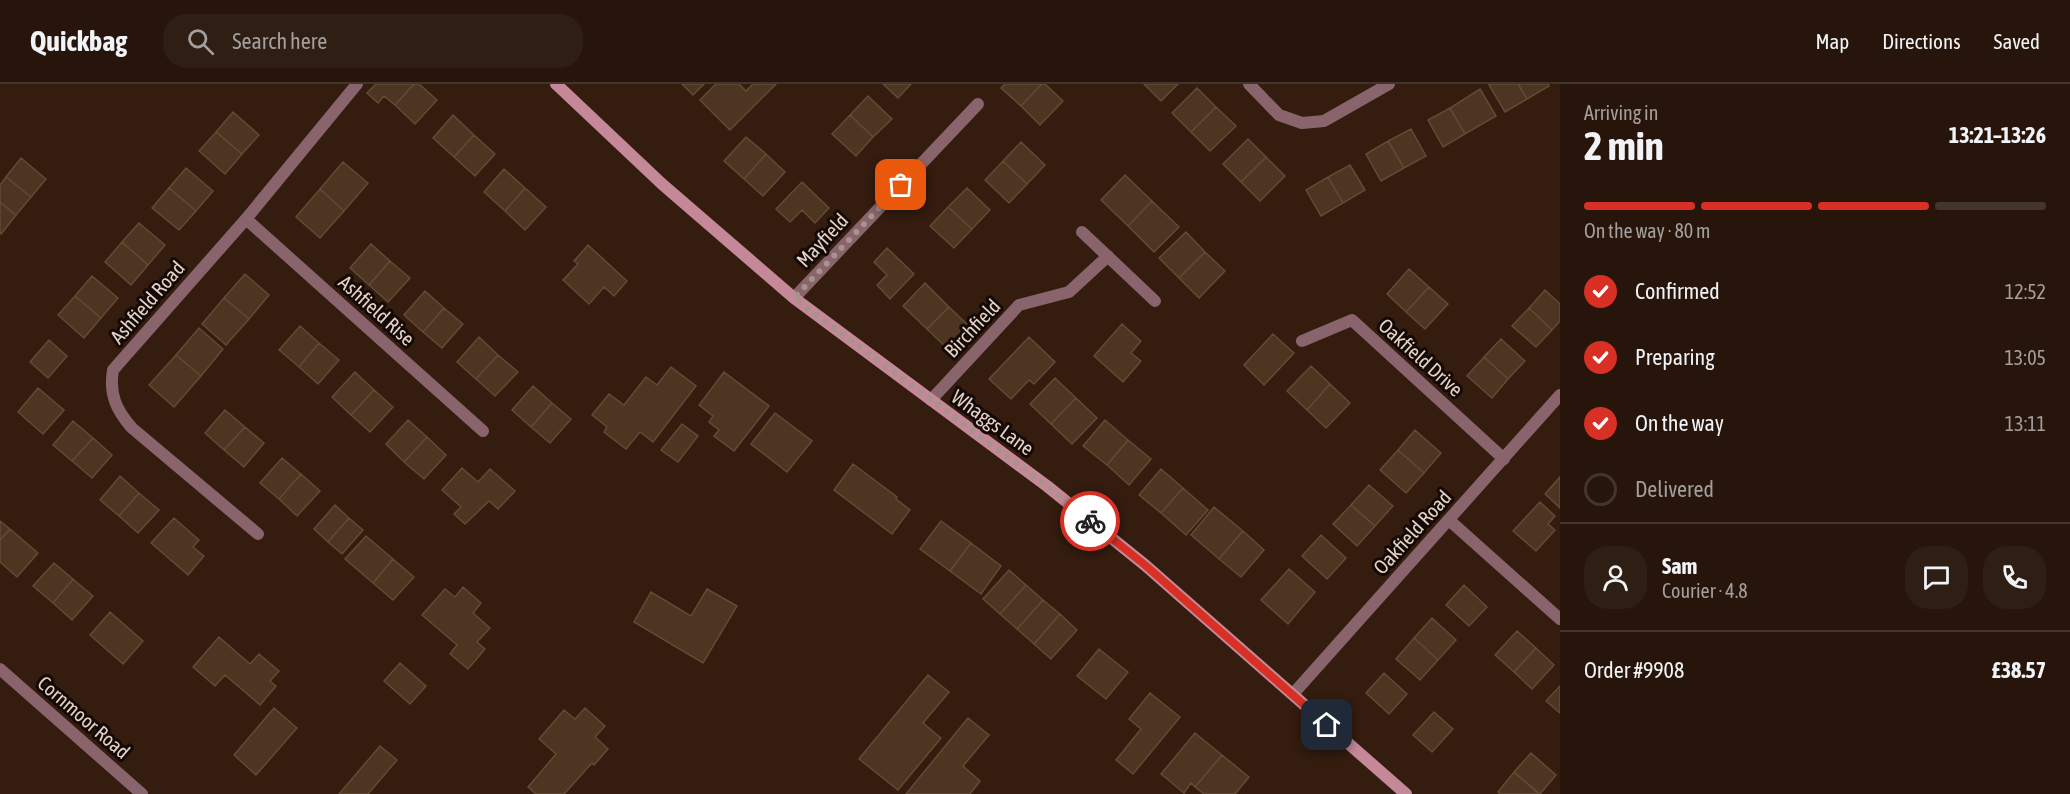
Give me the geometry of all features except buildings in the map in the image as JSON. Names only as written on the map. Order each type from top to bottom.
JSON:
[{"type":"main road","name":"Whaggs Lane","points":[[556,84],[662,184],[794,298],[1056,493],[1145,565],[1406,794]]},
{"type":"street","name":"Ashfield Road","points":[[258,534],[132,428],[121,415],[114,401],[111,390],[114,370],[246,219],[357,84]]},
{"type":"street","points":[[1249,84],[1279,115],[1302,123],[1324,121],[1389,84]]},
{"type":"street","name":"Mayfield","points":[[794,298],[978,104]]},
{"type":"street","name":"Ashfield Rise","points":[[246,219],[483,431]]},
{"type":"street","points":[[1082,232],[1155,301]]},
{"type":"street","name":"Birchfield","points":[[930,400],[1019,305],[1069,292],[1108,256]]},
{"type":"street","name":"Oakfield Drive","points":[[1302,342],[1352,320],[1504,459]]},
{"type":"street","name":"Oakfield Road","points":[[1293,694],[1560,395]]},
{"type":"street","points":[[1449,520],[1560,618]]},
{"type":"street","name":"Cornmoor Road","points":[[0,669],[142,794]]},
{"type":"way so far","points":[[901,185],[794,298],[1047,486],[1090,521]]},
{"type":"route","points":[[1090,521],[1145,565],[1327,725]]}]
